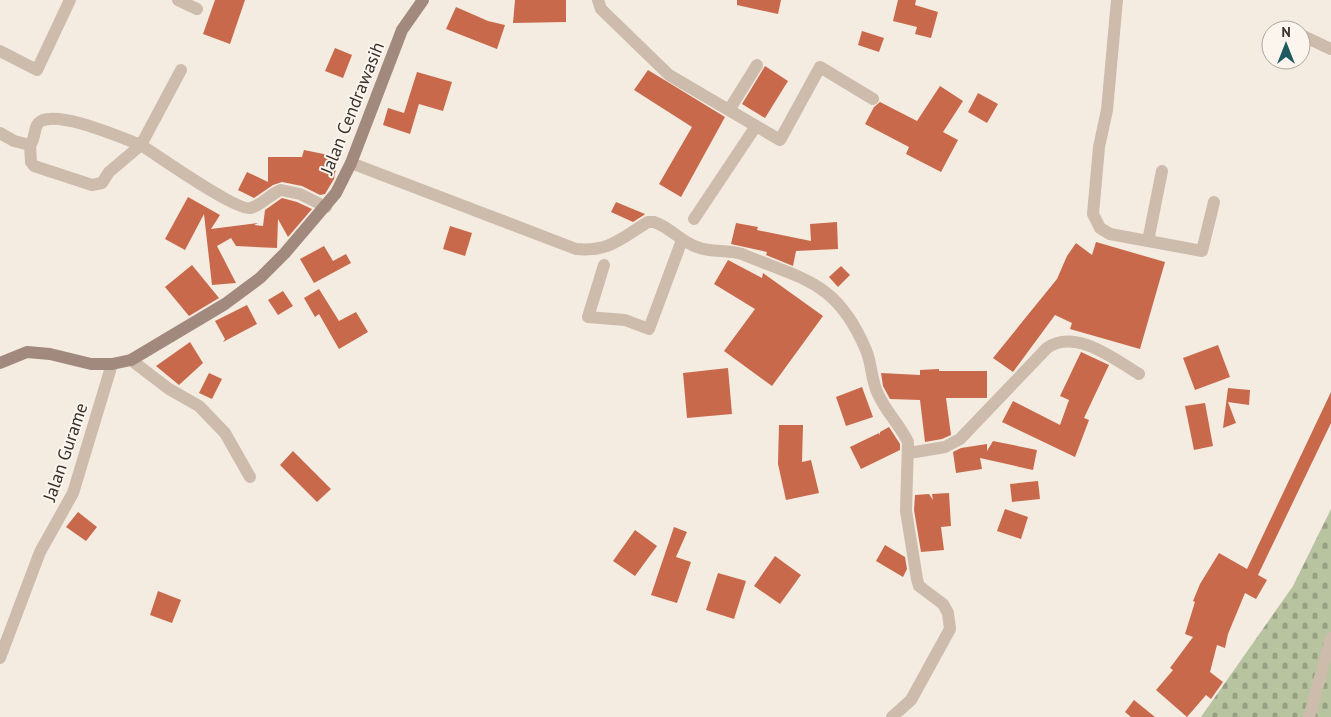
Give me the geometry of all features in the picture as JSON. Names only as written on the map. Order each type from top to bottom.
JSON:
[{"type":"street","points":[[0,52],[37,70],[70,0]]},
{"type":"street","points":[[178,0],[197,8]]},
{"type":"street","name":"Jalan Cendrawasih","points":[[0,363],[27,352],[50,354],[90,364],[112,364],[131,360],[225,304],[260,278],[326,207],[336,193],[351,163],[402,30],[423,0]]},
{"type":"street","points":[[598,0],[601,8],[608,16],[669,75],[780,140],[820,67],[873,99]]},
{"type":"street","points":[[1117,0],[1107,110],[1099,146],[1093,214],[1100,228],[1110,234],[1202,251],[1214,202]]},
{"type":"street","points":[[1311,40],[1331,49]]},
{"type":"street","points":[[729,110],[757,65]]},
{"type":"street","points":[[181,70],[141,145],[109,172],[102,183],[96,186],[34,166],[31,162],[30,145],[34,141],[38,124],[48,120],[82,124],[141,145],[207,188],[244,208],[251,208],[281,190],[300,194],[326,207]]},
{"type":"street","points":[[694,219],[756,126]]},
{"type":"street","points":[[0,134],[14,141],[30,145]]},
{"type":"street","points":[[351,163],[568,247],[602,249],[648,222],[654,222],[682,240],[699,248],[740,254],[812,282],[831,295],[845,311],[859,335],[867,352],[877,393],[888,415],[904,434],[909,453],[906,511],[917,579],[919,586],[943,604],[948,613],[950,629],[911,700],[892,717]]},
{"type":"street","points":[[1148,241],[1162,170]]},
{"type":"street","points":[[604,266],[588,317],[625,320],[649,329],[682,240]]},
{"type":"street","points":[[909,453],[945,447],[960,439],[1047,348],[1056,343],[1068,341],[1087,345],[1139,374]]},
{"type":"street","points":[[131,360],[169,389],[199,406],[224,433],[250,477]]},
{"type":"street","name":"Jalan Gurame","points":[[0,658],[40,552],[73,493],[112,364]]},
{"type":"street","points":[[1309,717],[1331,638]]},
{"type":"green space","points":[[1331,509],[1331,717],[1201,717],[1293,586]]},
{"type":"building","points":[[215,0],[245,0],[230,44],[203,34]]},
{"type":"building","points":[[515,0],[566,0],[566,22],[513,23]]},
{"type":"building","points":[[737,0],[781,0],[778,14],[737,5]]},
{"type":"building","points":[[898,0],[916,0],[915,5],[938,12],[931,38],[915,34],[917,27],[893,21]]},
{"type":"building","points":[[456,7],[488,21],[505,25],[497,49],[446,29]]},
{"type":"building","points":[[862,31],[884,38],[879,52],[858,45]]},
{"type":"building","points":[[335,48],[352,55],[343,78],[325,71]]},
{"type":"building","points":[[765,66],[788,81],[765,118],[742,104]]},
{"type":"building","points":[[648,70],[725,117],[681,197],[659,184],[692,127],[634,90]]},
{"type":"building","points":[[417,72],[452,82],[443,111],[419,104],[410,134],[383,125],[388,108],[404,113]]},
{"type":"building","points":[[940,86],[963,101],[943,132],[958,140],[941,172],[906,154],[909,147],[865,124],[874,107],[880,102],[917,121]]},
{"type":"building","points":[[978,93],[998,104],[987,123],[968,112]]},
{"type":"building","points":[[304,150],[338,157],[334,179],[325,194],[320,195],[302,186],[282,182],[273,185],[254,198],[238,190],[247,172],[268,182],[268,157],[302,157]]},
{"type":"building","points":[[188,197],[220,215],[211,229],[258,223],[254,225],[263,226],[265,210],[282,198],[312,209],[288,237],[278,219],[277,248],[236,246],[231,238],[217,246],[236,283],[212,285],[204,214],[185,250],[165,239]]},
{"type":"building","points":[[616,202],[645,214],[633,222],[611,212]]},
{"type":"building","points":[[837,222],[838,249],[796,251],[793,266],[766,255],[767,252],[731,244],[736,223],[758,227],[757,230],[811,241],[810,224]]},
{"type":"building","points":[[450,226],[472,233],[465,256],[443,249]]},
{"type":"building","points":[[1096,242],[1165,262],[1140,349],[1070,329],[1072,323],[1055,315],[1013,372],[993,358],[1057,279],[1067,256],[1076,243],[1092,255]]},
{"type":"building","points":[[324,246],[333,261],[346,254],[351,263],[314,283],[300,259]]},
{"type":"building","points":[[728,260],[762,278],[763,273],[823,316],[772,386],[724,351],[755,309],[714,284]]},
{"type":"building","points":[[192,265],[219,298],[189,316],[165,287]]},
{"type":"building","points":[[841,266],[850,275],[838,287],[829,277]]},
{"type":"building","points":[[319,289],[339,321],[356,312],[368,332],[339,349],[319,314],[315,317],[304,298]]},
{"type":"building","points":[[283,291],[293,306],[278,315],[268,300]]},
{"type":"building","points":[[247,305],[257,324],[223,342],[225,339],[215,321]]},
{"type":"building","points":[[190,342],[203,363],[179,385],[156,366]]},
{"type":"building","points":[[1218,345],[1230,377],[1195,390],[1183,358]]},
{"type":"building","points":[[1081,352],[1109,365],[1084,418],[1089,420],[1075,457],[1002,422],[1013,401],[1060,425],[1069,400],[1060,396]]},
{"type":"building","points":[[728,368],[732,414],[687,418],[683,373]]},
{"type":"building","points":[[939,369],[939,371],[987,371],[987,398],[946,398],[951,435],[942,439],[925,442],[920,400],[890,399],[883,386],[881,373],[920,375],[920,370]]},
{"type":"building","points":[[209,373],[222,379],[212,399],[199,393]]},
{"type":"building","points":[[862,387],[873,417],[846,426],[836,397]]},
{"type":"building","points":[[1228,388],[1250,390],[1249,405],[1228,402],[1236,423],[1223,428]]},
{"type":"building","points":[[1331,392],[1331,423],[1258,575],[1267,580],[1256,599],[1245,593],[1228,634],[1225,648],[1217,645],[1210,672],[1223,682],[1211,699],[1206,695],[1187,717],[1156,690],[1173,670],[1170,668],[1193,637],[1185,634],[1195,602],[1193,601],[1200,584],[1219,553],[1247,569]]},
{"type":"building","points":[[1205,403],[1213,446],[1194,450],[1185,406]]},
{"type":"building","points":[[779,425],[803,425],[802,462],[811,460],[819,493],[786,500],[778,464]]},
{"type":"building","points":[[889,427],[900,444],[900,450],[861,469],[850,447],[879,433],[880,435],[880,432]]},
{"type":"building","points":[[993,441],[1037,450],[1033,470],[980,458],[982,469],[956,473],[953,452],[961,448],[987,444],[987,451]]},
{"type":"building","points":[[293,451],[331,489],[317,502],[280,465]]},
{"type":"building","points":[[1038,481],[1040,499],[1012,502],[1010,484]]},
{"type":"building","points":[[949,493],[951,526],[941,527],[944,550],[921,552],[914,510],[915,495],[929,494],[933,500],[932,494]]},
{"type":"building","points":[[1005,509],[1028,517],[1021,539],[997,531]]},
{"type":"building","points":[[78,512],[97,527],[86,541],[66,527]]},
{"type":"building","points":[[674,527],[687,532],[676,557],[691,562],[677,603],[651,595]]},
{"type":"building","points":[[635,530],[657,546],[635,576],[613,561]]},
{"type":"building","points":[[885,545],[905,557],[907,569],[903,577],[876,561]]},
{"type":"building","points":[[775,556],[801,575],[780,604],[754,586]]},
{"type":"building","points":[[718,573],[746,581],[734,619],[706,610]]},
{"type":"building","points":[[158,591],[181,600],[172,623],[150,615]]},
{"type":"building","points":[[1134,700],[1155,717],[1131,717],[1125,712]]}]
